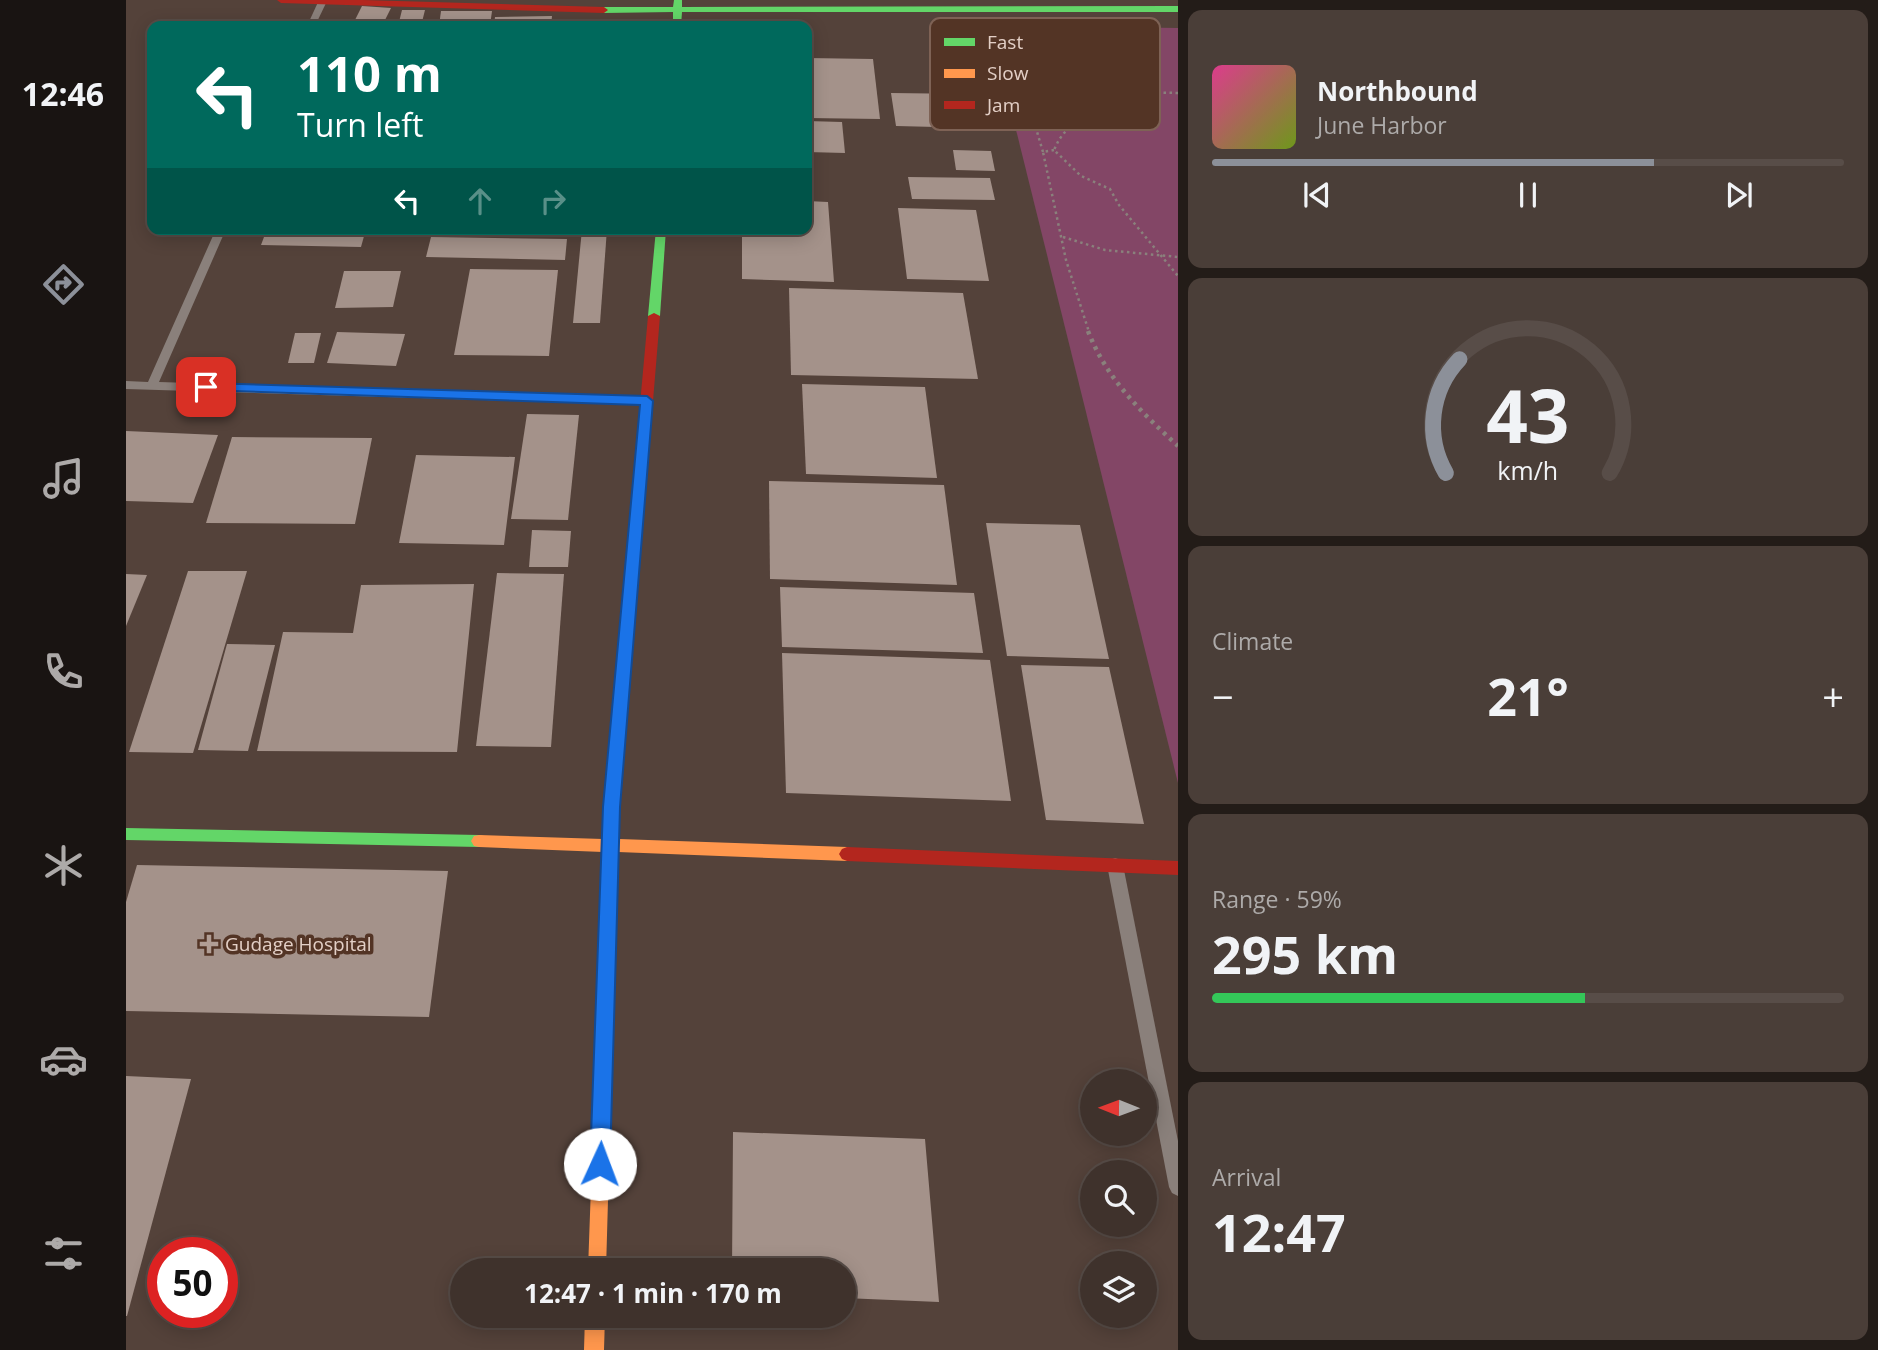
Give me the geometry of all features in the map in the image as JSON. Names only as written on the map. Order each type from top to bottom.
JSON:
[{"type":"street","points":[[281,0],[678,13],[1178,9]]},
{"type":"street","points":[[313,21],[323,1]]},
{"type":"street","points":[[152,385],[218,235]]},
{"type":"street","points":[[597,1258],[610,844],[661,235]]},
{"type":"street","points":[[126,384],[647,401]]},
{"type":"street","points":[[126,834],[610,844],[1178,868]]},
{"type":"street","points":[[1115,866],[1178,1187]]},
{"type":"street","points":[[594,1350],[595,1328]]},
{"type":"path","points":[[1160,93],[1178,93]]},
{"type":"path","points":[[1037,130],[1080,308],[1104,364],[1146,416],[1178,446]]},
{"type":"path","points":[[1054,150],[1061,130]]},
{"type":"path","points":[[1043,152],[1054,150]]},
{"type":"path","points":[[1054,150],[1081,176],[1110,189],[1119,205],[1178,276]]},
{"type":"path","points":[[1063,237],[1087,247],[1178,257]]},
{"type":"shaded area","points":[[1160,28],[1178,28],[1178,783],[1016,130],[1160,130]]},
{"type":"building","points":[[362,6],[391,8],[384,21],[354,21]]},
{"type":"building","points":[[402,10],[425,10],[422,21],[399,21]]},
{"type":"building","points":[[441,11],[492,11],[491,21],[440,21]]},
{"type":"building","points":[[552,16],[552,21],[495,21],[495,17]]},
{"type":"building","points":[[812,58],[873,59],[880,119],[812,118]]},
{"type":"building","points":[[891,93],[930,93],[930,127],[896,126]]},
{"type":"building","points":[[812,121],[842,122],[845,153],[812,152]]},
{"type":"building","points":[[953,150],[991,151],[995,171],[956,170]]},
{"type":"building","points":[[908,177],[990,178],[995,200],[912,199]]},
{"type":"building","points":[[812,201],[828,202],[834,282],[742,279],[742,235],[812,235]]},
{"type":"building","points":[[898,208],[976,210],[989,281],[907,279]]},
{"type":"building","points":[[265,235],[364,235],[361,247],[261,245]]},
{"type":"building","points":[[581,235],[607,235],[600,323],[573,323]]},
{"type":"building","points":[[431,237],[567,239],[565,260],[426,257]]},
{"type":"building","points":[[470,269],[558,270],[549,356],[454,355]]},
{"type":"building","points":[[344,271],[401,271],[393,307],[335,308]]},
{"type":"building","points":[[789,288],[963,293],[978,379],[791,375]]},
{"type":"building","points":[[337,332],[405,334],[396,366],[327,363]]},
{"type":"building","points":[[295,333],[321,333],[314,363],[288,363]]},
{"type":"building","points":[[802,384],[925,387],[937,478],[806,474]]},
{"type":"building","points":[[527,414],[579,415],[568,520],[511,519]]},
{"type":"building","points":[[126,431],[218,435],[193,503],[126,501]]},
{"type":"building","points":[[232,437],[372,438],[355,524],[206,523]]},
{"type":"building","points":[[416,455],[515,457],[504,545],[399,543]]},
{"type":"building","points":[[769,481],[944,485],[957,585],[770,579]]},
{"type":"building","points":[[986,523],[1080,525],[1109,659],[1007,656]]},
{"type":"building","points":[[532,530],[571,531],[568,567],[529,567]]},
{"type":"building","points":[[188,571],[247,571],[193,753],[129,752]]},
{"type":"building","points":[[497,573],[564,574],[551,747],[476,746]]},
{"type":"building","points":[[126,574],[147,575],[126,626]]},
{"type":"building","points":[[474,584],[457,752],[257,751],[283,632],[353,633],[361,585]]},
{"type":"building","points":[[780,587],[974,593],[983,653],[782,647]]},
{"type":"building","points":[[227,644],[275,645],[248,751],[198,750]]},
{"type":"building","points":[[782,653],[990,660],[1011,801],[786,793]]},
{"type":"building","points":[[1021,665],[1109,667],[1144,824],[1046,820]]},
{"type":"building","points":[[137,865],[448,871],[429,1017],[126,1011],[126,902]]},
{"type":"building","points":[[126,1076],[191,1079],[127,1316]]},
{"type":"building","points":[[733,1132],[925,1139],[939,1302],[856,1299],[856,1258],[732,1258]]},
{"type":"traffic: fast","points":[[677,21],[678,0]]},
{"type":"traffic: fast","points":[[604,10],[1178,9]]},
{"type":"traffic: fast","points":[[654,316],[661,235]]},
{"type":"traffic: fast","points":[[126,834],[479,841]]},
{"type":"traffic: slow","points":[[597,1258],[612,803]]},
{"type":"traffic: slow","points":[[479,841],[847,854]]},
{"type":"traffic: slow","points":[[594,1350],[595,1328]]},
{"type":"traffic: jam","points":[[281,0],[604,10]]},
{"type":"traffic: jam","points":[[612,803],[654,316]]},
{"type":"traffic: jam","points":[[847,854],[1178,868]]},
{"type":"place","name":"Gudage Hospital","points":[[209,944]]},
{"type":"route","points":[[206,387],[647,401],[612,807],[600,1164]]}]
